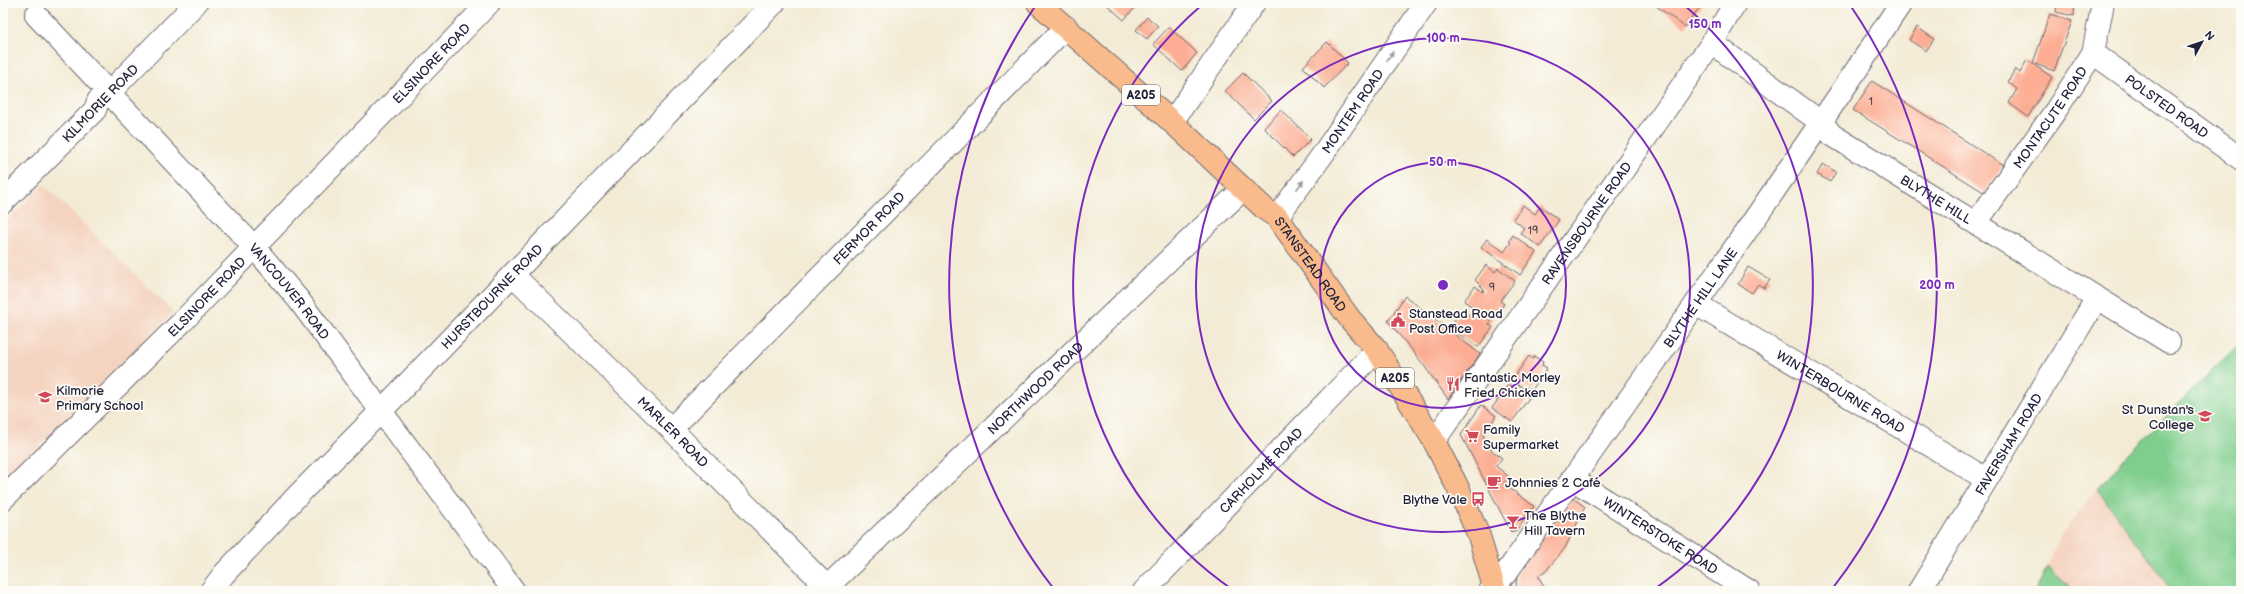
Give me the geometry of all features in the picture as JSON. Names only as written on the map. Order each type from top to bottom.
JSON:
[{"type":"highway","name":"STANSTEAD ROAD","points":[[1038,3],[1172,122],[1242,189],[1266,210],[1277,217],[1350,319],[1377,350],[1434,441],[1458,488],[1479,536],[1493,590]]},
{"type":"street","name":"KILMORIE ROAD","points":[[3,202],[95,110],[98,101],[109,93],[196,3]]},
{"type":"street","name":"ELSINORE ROAD","points":[[3,499],[183,321],[489,3]]},
{"type":"street","name":"HURSTBOURNE ROAD","points":[[211,591],[224,574],[282,512],[774,3]]},
{"type":"street","points":[[1172,122],[1254,3]]},
{"type":"street","name":"MONTEM ROAD","points":[[1277,217],[1321,157],[1426,3]]},
{"type":"street","name":"RAVENSBOURNE ROAD","points":[[1434,441],[1712,43],[1735,3]]},
{"type":"street","name":"BLYTHE HILL LANE","points":[[1493,590],[1696,304],[1822,123],[1901,3]]},
{"type":"street","name":"MONTACUTE ROAD","points":[[1976,223],[2056,110],[2093,53],[2103,3]]},
{"type":"street","name":"VANCOUVER ROAD","points":[[36,15],[254,247],[298,299],[382,410],[514,591]]},
{"type":"street","name":"FERMOR ROAD","points":[[671,429],[1066,27]]},
{"type":"street","name":"BLYTHE HILL","points":[[1712,43],[1822,123],[1832,135],[2169,342]]},
{"type":"street","name":"POLSTED ROAD","points":[[2093,53],[2241,159]]},
{"type":"street","name":"NORTHWOOD ROAD","points":[[829,589],[1242,189]]},
{"type":"street","name":"MARLER ROAD","points":[[513,274],[671,429],[829,589]]},
{"type":"street","name":"FAVERSHAM ROAD","points":[[1919,591],[2097,298]]},
{"type":"street","name":"WINTERBOURNE ROAD","points":[[1696,304],[1986,479]]},
{"type":"street","name":"CARHOLME ROAD","points":[[1144,591],[1377,350]]},
{"type":"street","name":"WINTERSTOKE ROAD","points":[[1572,479],[1748,591]]},
{"type":"shaded area","name":"Kilmorie Primary School","points":[[43,184],[173,312],[3,483],[3,225]]},
{"type":"shaded area","name":"St Dunstan's College","points":[[2241,343],[2241,591],[2036,591],[2060,538],[2097,489]]},
{"type":"green space","name":"St Dunstan's College","points":[[2241,342],[2241,591],[2172,591],[2097,489],[2133,449]]},
{"type":"green space","points":[[2047,567],[2074,591],[2036,591]]},
{"type":"building","points":[[1105,3],[1139,3],[1124,20]]},
{"type":"building","points":[[1652,3],[1703,3],[1685,27]]},
{"type":"building","points":[[2057,3],[2075,3],[2074,16],[2056,12]]},
{"type":"building","points":[[2050,14],[2072,21],[2054,71],[2033,63]]},
{"type":"building","points":[[1147,17],[1158,26],[1147,39],[1136,30]]},
{"type":"building","points":[[1169,27],[1197,53],[1182,71],[1153,44]]},
{"type":"building","points":[[1917,27],[1934,39],[1926,51],[1909,40]]},
{"type":"building","points":[[1327,42],[1348,63],[1324,88],[1303,67]]},
{"type":"building","points":[[2027,60],[2052,77],[2028,117],[2009,103],[2017,89],[2008,82],[2015,69],[2020,73]]},
{"type":"building","points":[[1243,73],[1272,101],[1254,119],[1225,91]]},
{"type":"building","points":[[1872,81],[2003,165],[1985,193],[1853,110]]},
{"type":"building","points":[[1281,110],[1311,139],[1293,157],[1264,128]]},
{"type":"building","points":[[1823,164],[1836,172],[1830,182],[1817,174]]},
{"type":"building","points":[[1523,205],[1535,214],[1540,206],[1559,220],[1540,247],[1520,233],[1524,228],[1513,219]]},
{"type":"building","points":[[1513,235],[1536,252],[1520,275],[1481,247],[1487,239],[1504,252],[1511,242],[1509,241]]},
{"type":"building","points":[[1486,265],[1495,272],[1498,268],[1515,281],[1500,301],[1504,304],[1489,324],[1493,327],[1478,347],[1459,334],[1462,329],[1453,322],[1462,310],[1472,317],[1475,314],[1472,311],[1474,308],[1464,301],[1475,286],[1483,292],[1484,289],[1475,280]]},
{"type":"building","points":[[1748,267],[1770,280],[1764,288],[1758,284],[1752,293],[1738,284]]},
{"type":"building","points":[[1405,296],[1480,354],[1448,399],[1420,360],[1388,321]]},
{"type":"building","points":[[1529,356],[1533,359],[1534,356],[1543,362],[1542,365],[1547,368],[1532,390],[1527,387],[1525,389],[1516,383],[1518,380],[1514,377]]},
{"type":"building","points":[[1509,384],[1529,398],[1512,422],[1492,408]]},
{"type":"building","points":[[1481,405],[1496,416],[1483,436],[1493,444],[1491,450],[1502,458],[1496,466],[1509,477],[1504,484],[1534,506],[1517,530],[1511,532],[1461,435]]},
{"type":"building","points":[[1573,498],[1585,507],[1565,548],[1544,573],[1538,575],[1546,591],[1518,591],[1516,584],[1518,571]]},
{"type":"place","name":"Stanstead Road Post Office","points":[[1398,320]]},
{"type":"place","name":"Fantastic Morley Fried Chicken","points":[[1453,384]]},
{"type":"place","name":"Kilmorie Primary School","points":[[45,397]]},
{"type":"place","name":"St Dunstan's College","points":[[2205,416]]},
{"type":"place","name":"Family Supermarket","points":[[1472,436]]},
{"type":"place","name":"Johnnies 2 Café","points":[[1494,482]]},
{"type":"place","name":"Blythe Vale","points":[[1478,499]]},
{"type":"place","name":"The Blythe Hill Tavern","points":[[1513,522]]}]
